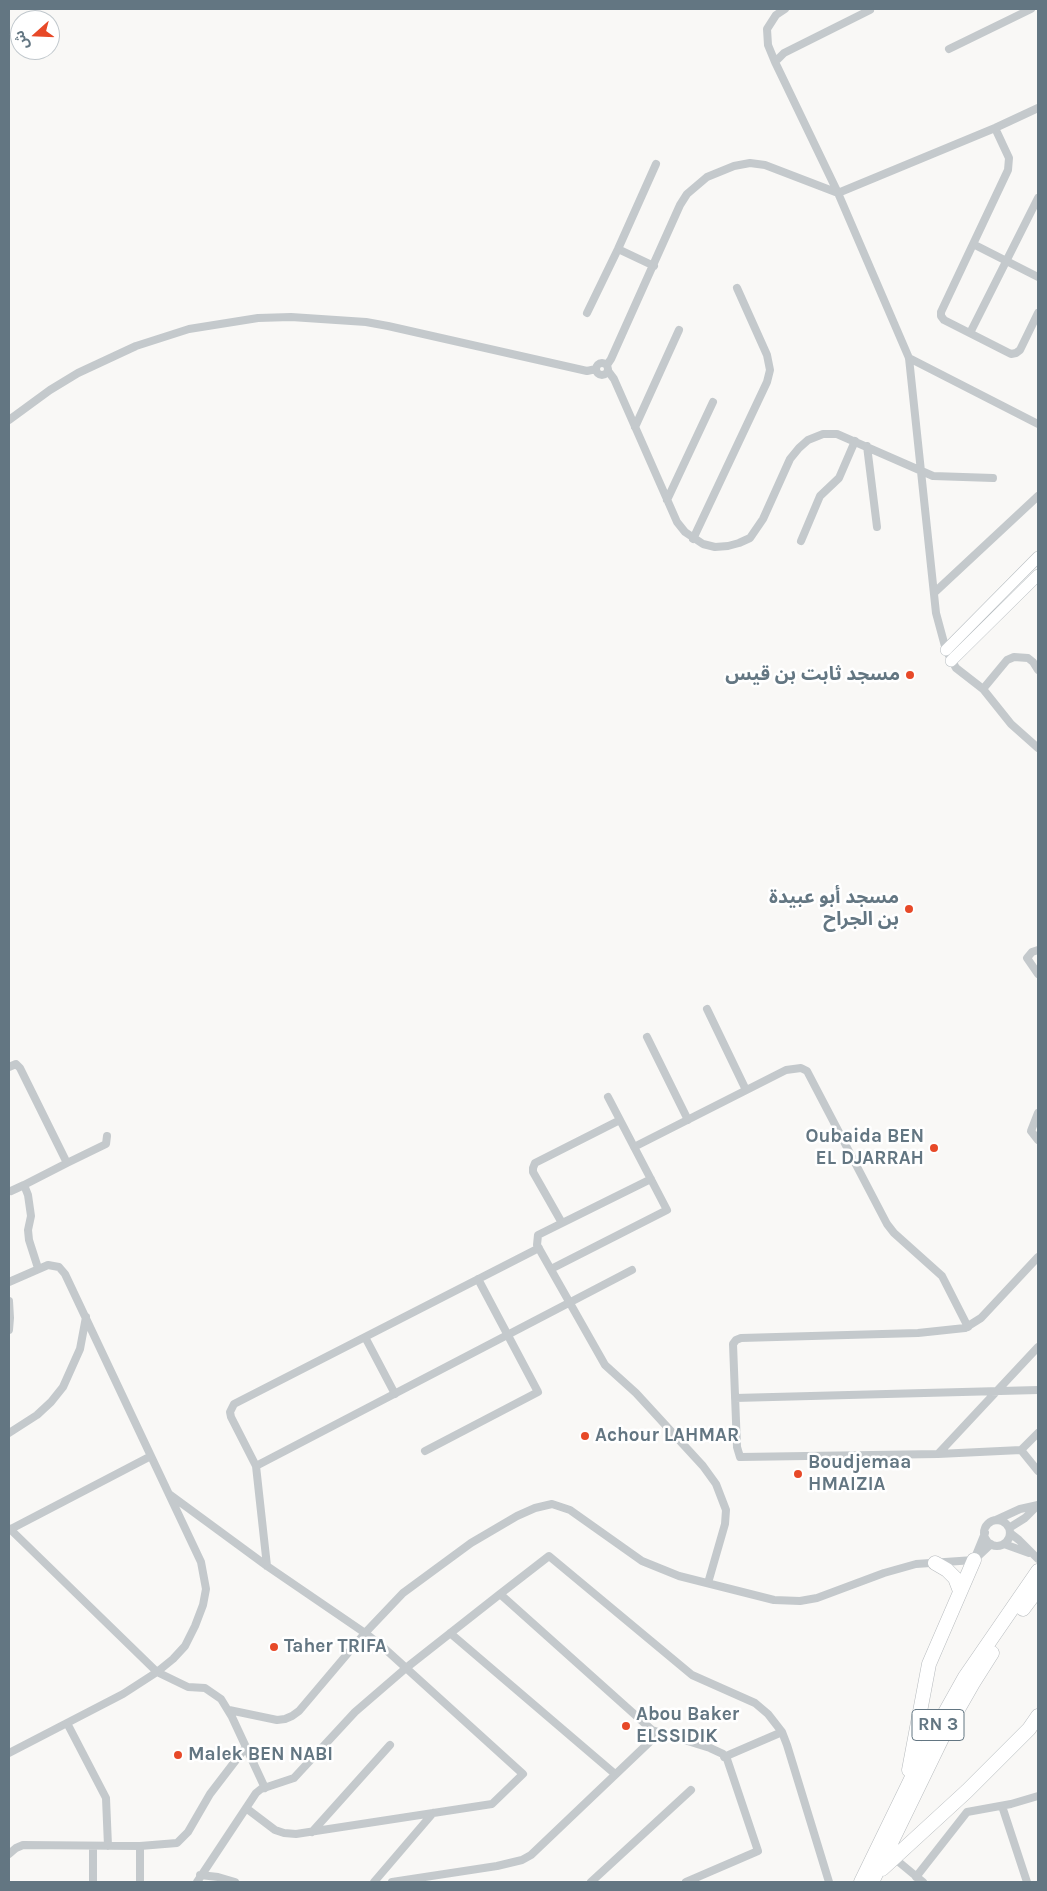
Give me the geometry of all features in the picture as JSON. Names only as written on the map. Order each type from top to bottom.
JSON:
[{"type":"highway","points":[[904,1792],[929,1664],[974,1560]]},
{"type":"highway","points":[[935,1563],[947,1570],[954,1578],[960,1591]]},
{"type":"highway","name":"RN 3","points":[[860,1882],[932,1736],[964,1677],[1037,1579]]},
{"type":"highway","name":"RN 3","points":[[874,1879],[946,1732],[973,1683],[1037,1579]]},
{"type":"highway","points":[[874,1879],[894,1858],[967,1791],[1029,1728],[1038,1716]]},
{"type":"main road","points":[[946,650],[1038,557]]},
{"type":"main road","points":[[951,661],[1038,574]]},
{"type":"street","points":[[785,9],[776,15],[767,29],[768,45],[838,193],[909,358],[936,613],[946,650],[956,668],[983,688],[1011,724],[1038,748]]},
{"type":"street","points":[[950,48],[1031,9]]},
{"type":"street","points":[[775,62],[784,53],[870,10]]},
{"type":"street","points":[[607,368],[680,206],[687,194],[707,177],[734,166],[750,163],[765,165],[838,193],[995,128],[1038,108]]},
{"type":"street","points":[[995,128],[1009,158],[1009,164],[941,312],[944,320],[1011,354],[1020,350],[1038,313]]},
{"type":"street","points":[[587,313],[618,250],[656,164]]},
{"type":"street","points":[[970,333],[1038,198]]},
{"type":"street","points":[[973,244],[1038,277]]},
{"type":"street","points":[[618,250],[654,266]]},
{"type":"street","points":[[693,539],[767,382],[770,370],[767,355],[737,288]]},
{"type":"street","points":[[9,420],[50,390],[78,373],[136,346],[189,329],[258,318],[292,317],[366,322],[388,326],[587,371],[596,370],[597,365],[600,363],[607,368],[614,379],[677,522],[693,539],[715,547],[728,546],[750,538],[763,519],[790,459],[808,440],[823,434],[837,434],[933,476],[944,478],[993,478]]},
{"type":"street","points":[[635,427],[679,330]]},
{"type":"street","points":[[909,358],[1038,424]]},
{"type":"street","points":[[667,500],[713,402]]},
{"type":"street","points":[[801,540],[820,496],[839,478],[855,442]]},
{"type":"street","points":[[866,446],[877,527]]},
{"type":"street","points":[[935,592],[1038,496]]},
{"type":"street","points":[[983,688],[1007,660],[1014,657],[1028,658],[1038,670]]},
{"type":"street","points":[[1038,950],[1032,952],[1027,958],[1038,974]]},
{"type":"street","points":[[707,1009],[746,1090]]},
{"type":"street","points":[[647,1037],[688,1120]]},
{"type":"street","points":[[9,1067],[16,1064],[20,1068],[67,1163]]},
{"type":"street","points":[[634,1148],[786,1070],[801,1068],[807,1071],[887,1224],[894,1233],[942,1276],[968,1327]]},
{"type":"street","points":[[552,1269],[667,1210],[608,1097]]},
{"type":"street","points":[[1038,1113],[1032,1131],[1038,1140]]},
{"type":"street","points":[[562,1223],[533,1172],[535,1163],[620,1120]]},
{"type":"street","points":[[10,1191],[106,1144],[107,1136]]},
{"type":"street","points":[[651,1179],[538,1235],[537,1240],[539,1248],[605,1365],[636,1393],[716,1484],[726,1510],[726,1517],[708,1583]]},
{"type":"street","points":[[24,1185],[28,1195],[31,1216],[28,1230],[29,1240],[38,1268]]},
{"type":"street","points":[[268,1566],[256,1466],[231,1417],[231,1407],[539,1248]]},
{"type":"street","points":[[1038,1258],[981,1318],[968,1327],[918,1333],[740,1338],[733,1344],[737,1447],[738,1454],[743,1458],[938,1454],[1021,1450],[1038,1433]]},
{"type":"street","points":[[9,1282],[38,1268],[53,1265],[62,1270],[201,1562],[206,1589],[198,1619],[184,1646],[173,1659],[123,1694],[9,1753]]},
{"type":"street","points":[[256,1466],[632,1270]]},
{"type":"street","points":[[425,1451],[538,1392],[478,1279]]},
{"type":"street","points":[[9,1301],[9,1330]]},
{"type":"street","points":[[9,1433],[37,1415],[63,1387],[80,1349],[86,1318]]},
{"type":"street","points":[[365,1337],[395,1394]]},
{"type":"street","points":[[938,1454],[1038,1347]]},
{"type":"street","points":[[735,1398],[1038,1390]]},
{"type":"street","points":[[1021,1450],[1038,1471]]},
{"type":"street","points":[[151,1456],[9,1529],[157,1672],[188,1687],[204,1688],[215,1694],[229,1710],[265,1788]]},
{"type":"street","points":[[169,1494],[365,1633],[523,1774],[492,1804],[296,1834],[275,1830],[246,1808]]},
{"type":"street","points":[[229,1710],[277,1720],[292,1716],[299,1711],[340,1661],[403,1593],[471,1543],[516,1516],[535,1508],[552,1504],[570,1510],[642,1561],[679,1576],[774,1600],[800,1601],[817,1598],[884,1573],[916,1564],[974,1560],[991,1544]]},
{"type":"street","points":[[974,1560],[987,1525],[1020,1509],[1038,1505]]},
{"type":"street","points":[[1004,1544],[1007,1541],[1010,1530],[1038,1505]]},
{"type":"street","points":[[995,1520],[1003,1522],[1031,1554],[1038,1559]]},
{"type":"street","points":[[984,1533],[985,1538],[991,1544],[1004,1544],[1031,1554]]},
{"type":"street","points":[[199,1879],[256,1793],[294,1778],[355,1712],[406,1668],[549,1556],[680,1667],[699,1680],[762,1708],[782,1732],[829,1882]]},
{"type":"street","points":[[500,1594],[652,1730],[710,1748],[727,1759],[758,1851],[686,1882]]},
{"type":"street","points":[[450,1633],[615,1774]]},
{"type":"street","points":[[67,1723],[106,1798],[108,1846]]},
{"type":"street","points":[[724,1756],[782,1732]]},
{"type":"street","points":[[392,1882],[498,1866],[522,1860],[658,1733]]},
{"type":"street","points":[[312,1832],[390,1745]]},
{"type":"street","points":[[9,1854],[16,1848],[24,1846],[140,1846],[177,1843],[188,1832],[210,1794],[246,1747]]},
{"type":"street","points":[[591,1882],[691,1790]]},
{"type":"street","points":[[894,1858],[919,1880],[967,1812],[1002,1806],[1038,1796]]},
{"type":"street","points":[[1002,1806],[1027,1882]]},
{"type":"street","points":[[374,1882],[433,1813]]},
{"type":"street","points":[[93,1846],[93,1882]]},
{"type":"street","points":[[140,1846],[140,1882]]},
{"type":"street","points":[[199,1879],[218,1876],[235,1882]]},
{"type":"place","name":"مسجد ثابت بن قيس","points":[[910,675]]},
{"type":"place","name":"مسجد أبو عبيدة بن الجراح","points":[[909,909]]},
{"type":"place","name":"Oubaida BEN EL DJARRAH","points":[[934,1148]]},
{"type":"place","name":"Achour LAHMAR","points":[[585,1436]]},
{"type":"place","name":"Boudjemaa HMAIZIA","points":[[798,1474]]},
{"type":"place","name":"Taher TRIFA","points":[[274,1647]]},
{"type":"place","name":"Abou Baker ELSSIDIK","points":[[626,1726]]},
{"type":"place","name":"Malek BEN NABI","points":[[178,1755]]}]
